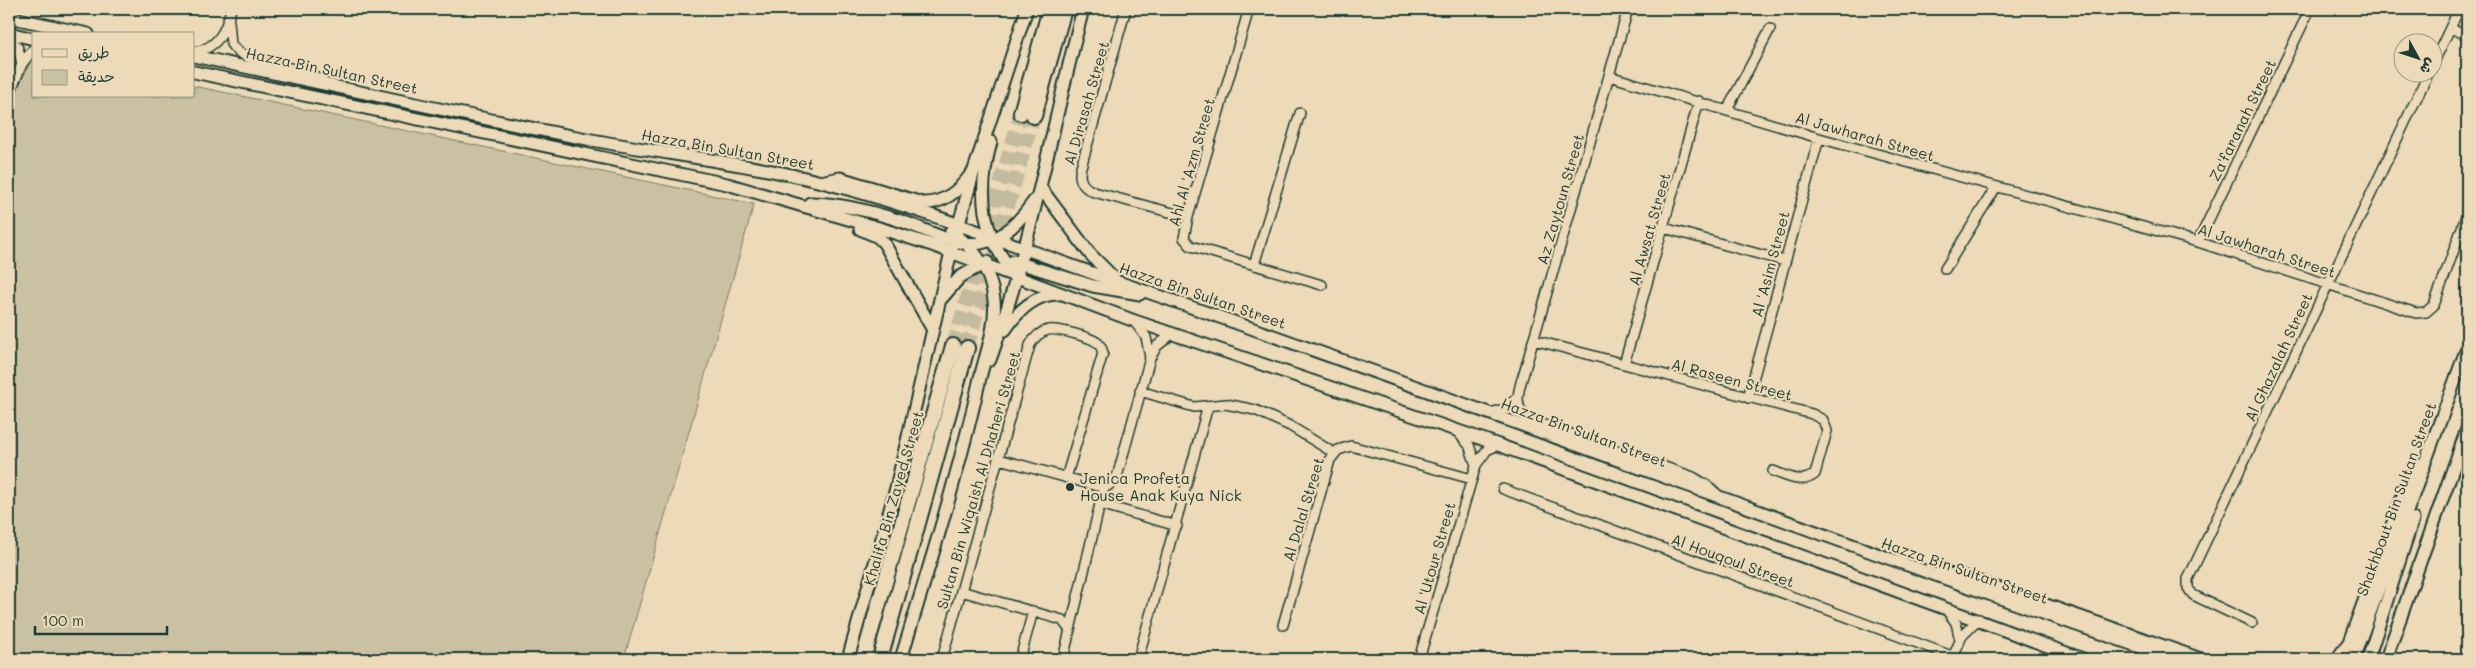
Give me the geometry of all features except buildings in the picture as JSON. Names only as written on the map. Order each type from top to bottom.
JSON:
[{"type":"highway","points":[[1050,9],[1028,114],[1064,9]]},
{"type":"highway","name":"Khalifa Bin Zayed Street","points":[[863,659],[953,346]]},
{"type":"highway","name":"Khalifa Bin Zayed Street","points":[[880,659],[967,348]]},
{"type":"main road","points":[[848,659],[896,488],[956,233],[975,167],[1027,9]]},
{"type":"main road","points":[[974,407],[1004,322],[1024,249],[1083,9]]},
{"type":"main road","points":[[9,17],[79,32]]},
{"type":"main road","points":[[1016,276],[1004,260],[994,238],[982,205],[982,184],[990,145],[1019,46],[1023,22]]},
{"type":"main road","points":[[9,33],[32,38]]},
{"type":"main road","name":"Hazza Bin Sultan Street","points":[[195,56],[593,140],[766,168],[823,182],[919,212],[956,233],[994,238],[1157,295],[1485,413],[1536,429],[1721,499],[2174,659]]},
{"type":"main road","name":"Hazza Bin Sultan Street","points":[[195,72],[726,184],[798,203],[951,252],[1132,320],[1498,445],[1946,609],[1979,619],[2083,659]]},
{"type":"main road","points":[[823,182],[840,178],[930,204],[938,202],[953,193],[975,167]]},
{"type":"main road","points":[[967,243],[982,243],[1015,225],[1039,190]]},
{"type":"main road","points":[[1039,190],[1090,254],[1119,282]]},
{"type":"main road","points":[[798,203],[842,205],[902,222],[956,233],[967,243],[982,263],[992,286],[994,312],[974,407],[901,659]]},
{"type":"main road","points":[[798,203],[817,214],[871,233],[884,243],[933,330]]},
{"type":"main road","points":[[938,306],[955,281],[982,263],[1004,260],[1107,289],[1157,295]]},
{"type":"main road","points":[[974,407],[1002,337],[1012,320],[1026,306],[1043,295],[1064,294]]},
{"type":"main road","name":"Shakhbout Bin Sultan Street","points":[[2353,659],[2467,348]]},
{"type":"main road","points":[[2386,659],[2467,429]]},
{"type":"main road","points":[[2337,659],[2349,642],[2410,480],[2417,468],[2426,459]]},
{"type":"main road","points":[[2368,659],[2407,542],[2416,505],[2419,480]]},
{"type":"main road","points":[[1931,574],[1963,576],[2200,659]]},
{"type":"street","points":[[231,9],[229,22],[230,44],[242,56],[306,71],[326,84]]},
{"type":"street","name":"Al Dirasah Street","points":[[1126,9],[1081,167],[1081,181],[1086,188],[1094,192],[1188,217]]},
{"type":"street","name":"Ahl Al 'Azm Street","points":[[1249,9],[1184,234],[1188,244],[1322,285]]},
{"type":"street","name":"Az Zaytoun Street","points":[[1518,396],[1628,9]]},
{"type":"street","name":"Za'faranah Street","points":[[2198,242],[2310,9]]},
{"type":"street","points":[[2444,41],[2459,9]]},
{"type":"street","points":[[195,52],[215,43],[229,22]]},
{"type":"street","points":[[2450,28],[2467,35]]},
{"type":"street","points":[[1726,110],[1770,29]]},
{"type":"street","points":[[9,37],[18,48],[22,64]]},
{"type":"street","points":[[9,95],[22,64],[32,51]]},
{"type":"street","name":"Al Jawharah Street","points":[[1609,76],[1699,101],[1819,138],[2198,242],[2416,313],[2426,312],[2434,305],[2467,214]]},
{"type":"street","name":"Al Ghazalah Street","points":[[2252,623],[2193,595],[2188,588],[2188,579],[2423,82]]},
{"type":"street","name":"Al Awsat Street","points":[[1624,364],[1699,101]]},
{"type":"street","points":[[1254,264],[1300,113]]},
{"type":"street","name":"Al 'Asim Street","points":[[1748,398],[1819,138]]},
{"type":"street","points":[[1945,268],[1996,187]]},
{"type":"street","points":[[1664,228],[1784,261]]},
{"type":"street","points":[[1132,320],[1146,337],[1150,348],[1150,358]]},
{"type":"street","name":"Sultan Bin Wiqaish Al Dhaheri Street","points":[[942,659],[1030,344],[1042,332],[1060,330],[1095,341],[1101,347],[1103,353],[1066,478]]},
{"type":"street","points":[[999,459],[1104,488],[1112,484],[1117,477],[1150,358],[1157,346],[1174,333]]},
{"type":"street","name":"Al Raseen Street","points":[[1534,340],[1818,416],[1826,425],[1826,437],[1815,474],[1810,478],[1800,480],[1773,472]]},
{"type":"street","points":[[1140,391],[1194,407],[1226,404],[1255,410],[1290,426],[1334,453]]},
{"type":"street","points":[[1485,413],[1501,412],[1508,408],[1518,396]]},
{"type":"street","points":[[1518,396],[1518,407],[1528,419],[1693,477],[1708,486],[1721,499]]},
{"type":"street","points":[[1138,659],[1208,406]]},
{"type":"street","points":[[1455,430],[1469,445],[1476,465]]},
{"type":"street","name":"Al 'Utour Street","points":[[1419,659],[1476,465],[1487,450],[1498,445]]},
{"type":"street","name":"Al Dalal Street","points":[[1283,625],[1330,460],[1334,453],[1342,448],[1351,446],[1472,479]]},
{"type":"street","points":[[1063,659],[1104,488]]},
{"type":"street","name":"Al Houqoul Street","points":[[1503,489],[1950,657],[1960,640],[1979,619]]},
{"type":"street","points":[[1100,504],[1176,526]]},
{"type":"street","points":[[961,591],[1062,620],[1070,630]]},
{"type":"street","points":[[1946,609],[1956,623],[1960,640]]},
{"type":"street","points":[[1020,659],[1033,611]]},
{"type":"green space","points":[[32,58],[32,98],[195,98],[195,86],[754,204],[624,659],[9,659],[9,106]]},
{"type":"tunnel","points":[[953,346],[1021,113]]},
{"type":"tunnel","points":[[967,348],[1034,116]]},
{"type":"place","name":"Jenica Profeta House Anak Kuya Nick","points":[[1070,487]]}]
